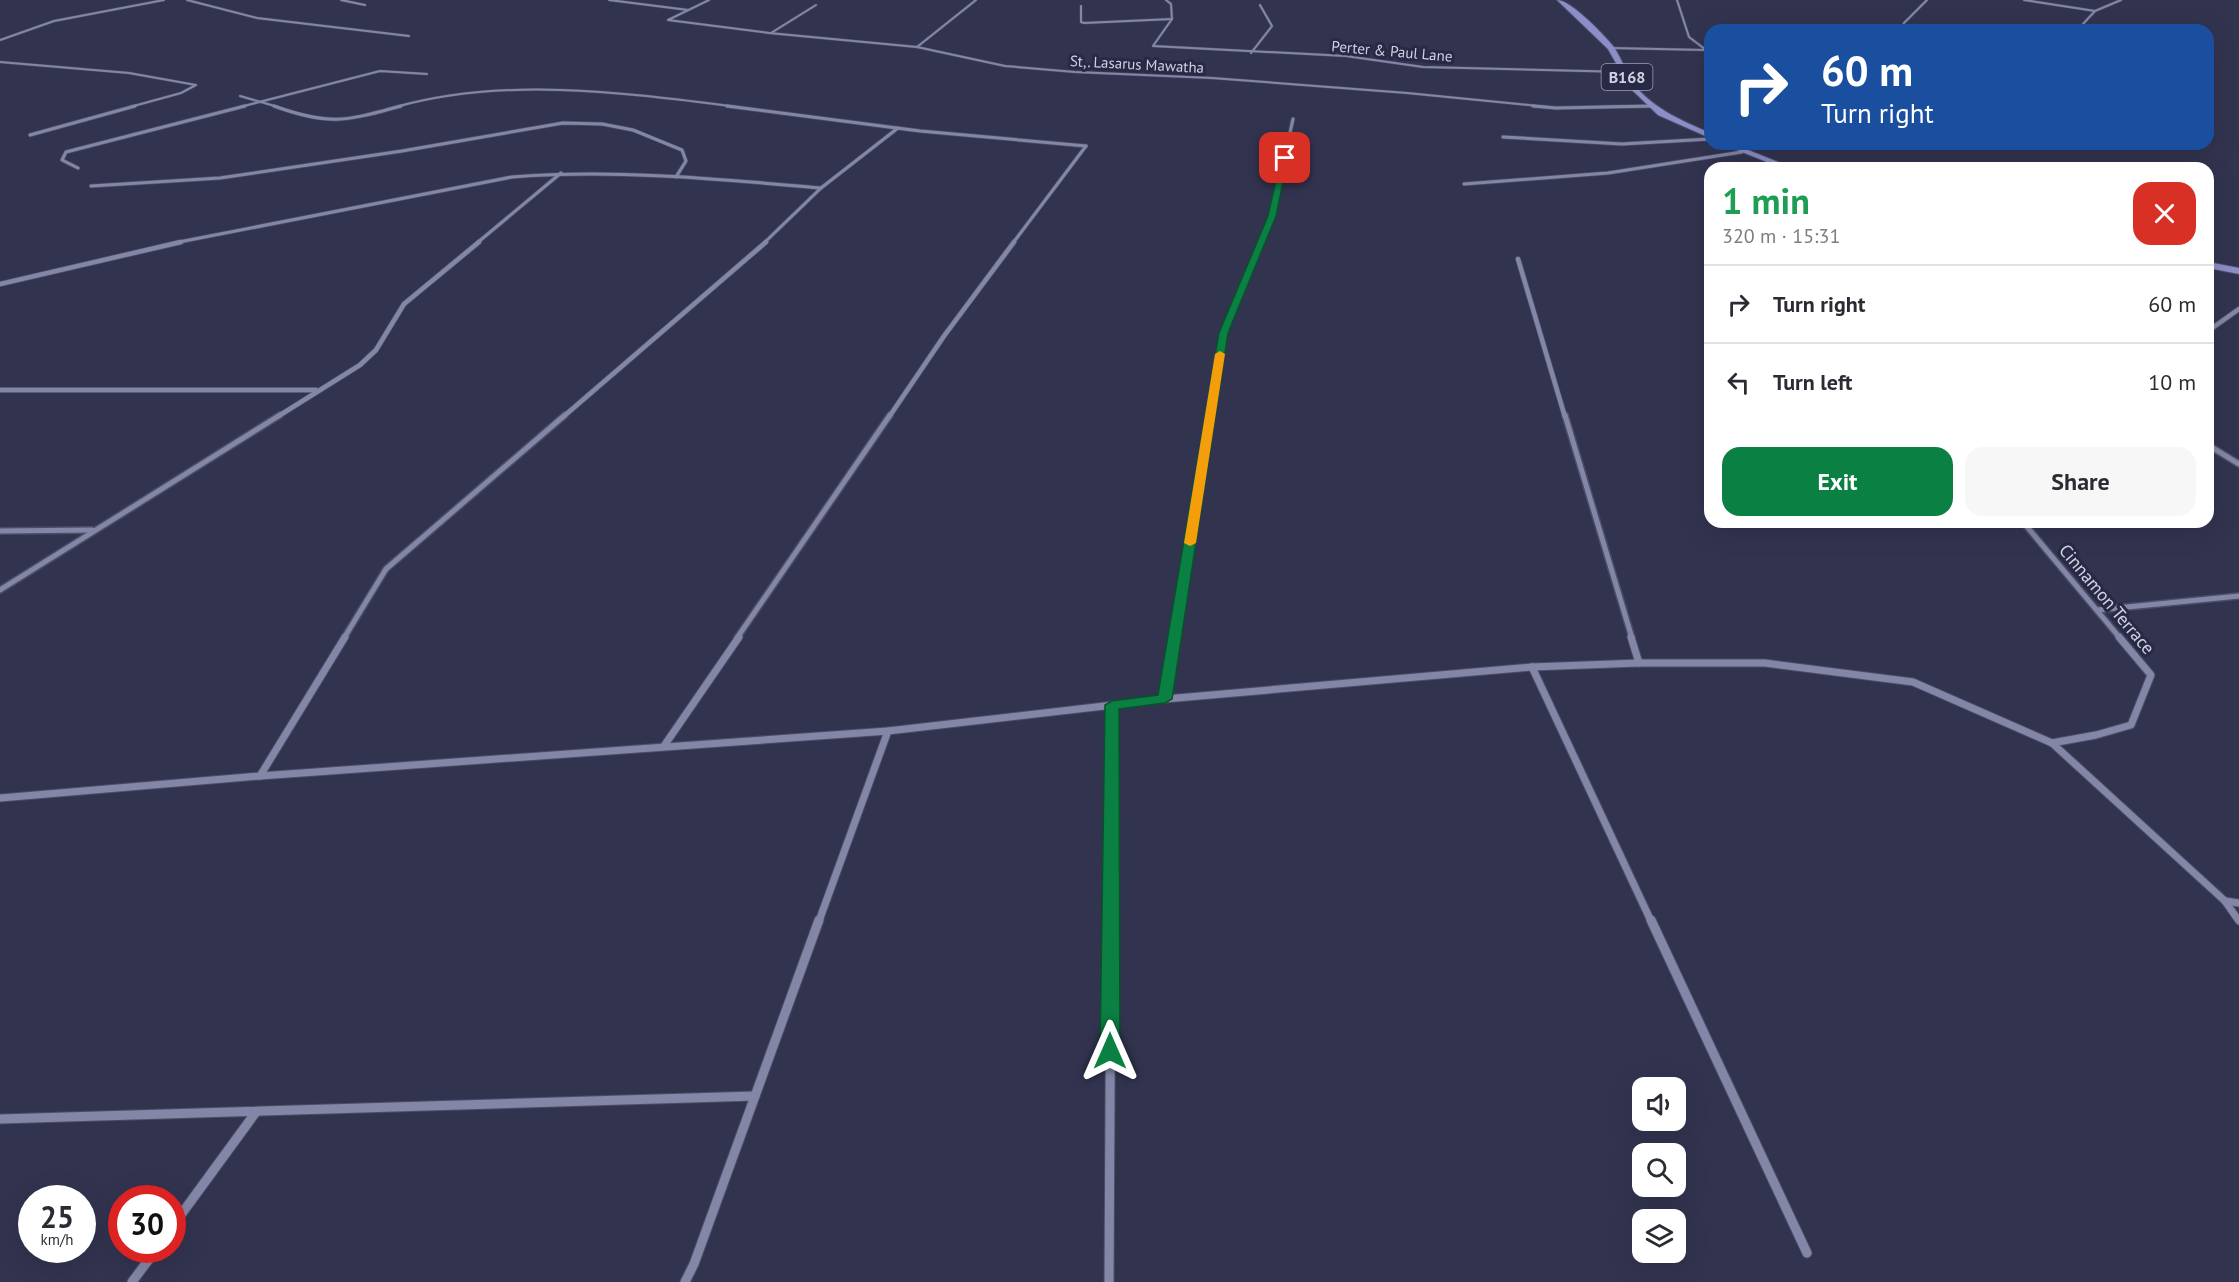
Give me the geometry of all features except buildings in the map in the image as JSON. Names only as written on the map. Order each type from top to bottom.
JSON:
[{"type":"main road","name":"B168","points":[[1560,0],[1582,18],[1611,48],[1632,87],[1661,113],[1704,135]]},
{"type":"main road","points":[[1738,150],[1771,162]]},
{"type":"main road","points":[[2214,266],[2239,271]]},
{"type":"street","points":[[0,40],[54,21],[164,0]]},
{"type":"street","points":[[187,0],[257,18],[409,36]]},
{"type":"street","points":[[341,0],[365,5]]},
{"type":"street","points":[[609,0],[688,10]]},
{"type":"street","name":"St,. Lasarus Mawatha","points":[[709,0],[668,20],[769,33],[917,47],[1005,66],[1075,72],[1212,78],[1556,108],[1653,106]]},
{"type":"street","points":[[917,47],[976,0]]},
{"type":"street","points":[[1081,6],[1081,22],[1172,19],[1171,4],[1166,0]]},
{"type":"street","points":[[1677,0],[1689,37],[1704,48]]},
{"type":"street","points":[[1904,24],[1927,0]]},
{"type":"street","points":[[2024,0],[2096,11]]},
{"type":"street","points":[[2083,24],[2096,11],[2121,0]]},
{"type":"street","points":[[769,33],[816,5]]},
{"type":"street","points":[[1251,52],[1272,26],[1260,5]]},
{"type":"street","name":"Perter & Paul Lane","points":[[1172,19],[1152,45],[1158,48],[1346,56],[1423,67],[1625,72]]},
{"type":"street","points":[[1611,48],[1704,50]]},
{"type":"street","points":[[0,63],[129,73],[196,86],[181,93],[30,135]]},
{"type":"street","points":[[78,168],[62,160],[66,152],[268,102],[380,71],[401,70],[427,74]]},
{"type":"street","points":[[240,96],[268,102],[323,120],[336,120],[408,102],[462,94],[596,93],[649,96],[898,128],[1086,146],[944,336],[664,746]]},
{"type":"street","points":[[1165,699],[1224,333],[1272,216],[1293,119]]},
{"type":"street","points":[[91,186],[220,178],[402,151],[562,123],[602,124],[633,130],[682,150],[686,161],[676,177]]},
{"type":"street","points":[[260,776],[386,569],[755,252],[821,188],[898,128]]},
{"type":"street","points":[[1503,137],[1622,144],[1704,138]]},
{"type":"street","points":[[1464,184],[1608,173],[1742,152]]},
{"type":"street","points":[[0,284],[179,242],[512,177],[561,172],[676,177],[821,188]]},
{"type":"street","points":[[0,590],[316,390],[360,365],[376,350],[404,304],[561,172]]},
{"type":"street","points":[[1518,260],[1639,663]]},
{"type":"street","points":[[2214,327],[2239,309]]},
{"type":"street","points":[[0,390],[316,390]]},
{"type":"street","points":[[2214,448],[2239,464]]},
{"type":"street","name":"Cinnamon Terrace","points":[[2028,528],[2151,675],[2131,725],[2096,735],[2052,742]]},
{"type":"street","points":[[0,531],[93,530]]},
{"type":"street","points":[[2097,610],[2239,596]]},
{"type":"street","points":[[0,798],[260,776],[888,731],[1165,699],[1532,667],[1639,663],[1765,663],[1913,682],[2052,742],[2224,901],[2239,921]]},
{"type":"street","points":[[1532,667],[1807,1253]]},
{"type":"street","points":[[1109,1282],[1112,705]]},
{"type":"street","points":[[685,1282],[694,1264],[888,731]]},
{"type":"street","points":[[2224,901],[2239,903]]},
{"type":"street","points":[[0,1119],[755,1096]]},
{"type":"street","points":[[186,1208],[256,1112]]},
{"type":"street","points":[[132,1282],[146,1263]]},
{"type":"slow traffic","points":[[1190,543],[1220,354]]},
{"type":"route","points":[[1110,1051],[1112,705],[1165,699],[1224,333],[1272,216],[1285,158]]}]
